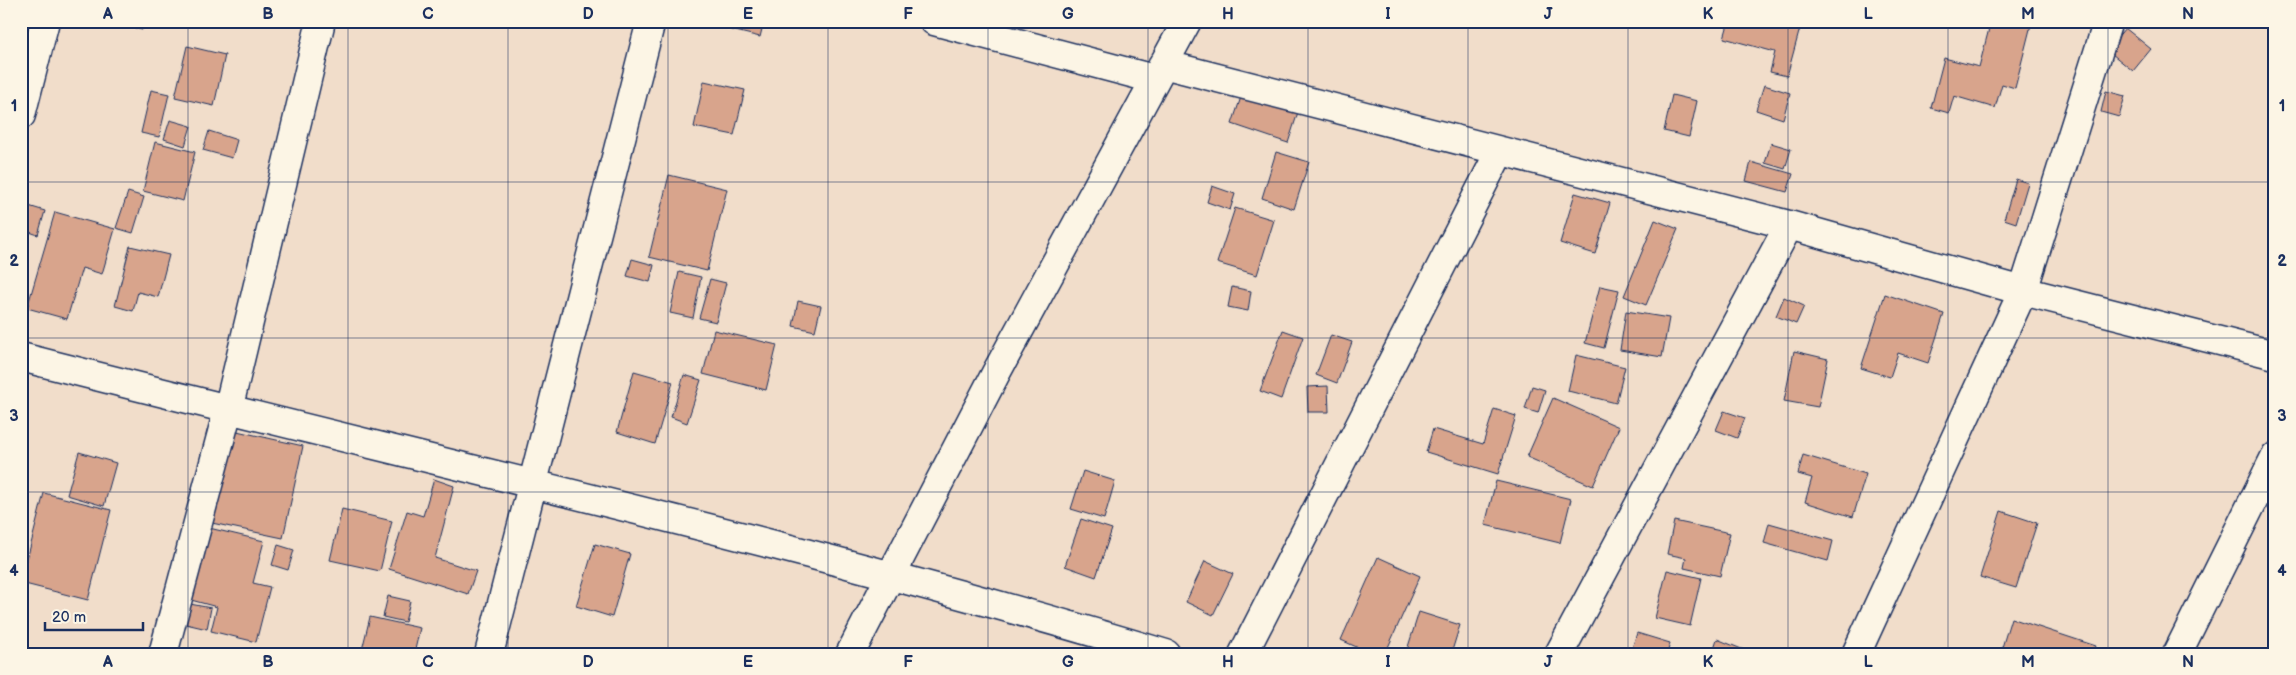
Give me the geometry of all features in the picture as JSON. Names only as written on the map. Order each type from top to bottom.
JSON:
[{"type":"street","points":[[21,115],[45,21]]},
{"type":"street","points":[[163,654],[228,410],[321,21]]},
{"type":"street","points":[[489,654],[651,21]]},
{"type":"street","points":[[850,654],[890,574],[1186,21]]},
{"type":"street","points":[[1856,654],[2024,291],[2108,21]]},
{"type":"street","points":[[945,23],[1500,151],[1789,225],[2024,291],[2275,355]]},
{"type":"street","points":[[1243,654],[1500,151]]},
{"type":"street","points":[[1559,654],[1789,225]]},
{"type":"street","points":[[21,357],[890,574],[1045,617],[1166,654]]},
{"type":"street","points":[[2176,654],[2275,457]]},
{"type":"building","points":[[108,21],[144,21],[142,30]]},
{"type":"building","points":[[725,21],[764,21],[760,37],[723,28]]},
{"type":"building","points":[[1729,21],[1802,21],[1787,76],[1770,72],[1775,52],[1724,38]]},
{"type":"building","points":[[1991,21],[2032,21],[2015,88],[2002,84],[1995,108],[1954,96],[1949,113],[1931,108],[1944,58],[1979,67]]},
{"type":"building","points":[[2125,28],[2151,49],[2133,71],[2107,50]]},
{"type":"building","points":[[187,46],[225,55],[214,106],[175,97]]},
{"type":"building","points":[[704,81],[745,90],[734,135],[694,127]]},
{"type":"building","points":[[1764,85],[1790,93],[1783,119],[1756,110]]},
{"type":"building","points":[[151,90],[169,94],[159,137],[141,133]]},
{"type":"building","points":[[1243,91],[1299,109],[1288,143],[1232,124]]},
{"type":"building","points":[[2106,91],[2125,96],[2119,117],[2101,112]]},
{"type":"building","points":[[1672,95],[1697,101],[1689,137],[1664,131]]},
{"type":"building","points":[[170,120],[191,126],[185,146],[164,139]]},
{"type":"building","points":[[209,131],[237,140],[232,158],[203,150]]},
{"type":"building","points":[[155,142],[195,152],[183,201],[143,191]]},
{"type":"building","points":[[1771,143],[1791,149],[1785,169],[1765,163]]},
{"type":"building","points":[[1276,152],[1309,162],[1294,209],[1262,198]]},
{"type":"building","points":[[1751,162],[1793,174],[1787,192],[1746,181]]},
{"type":"building","points":[[669,175],[727,189],[707,271],[649,257]]},
{"type":"building","points":[[2016,179],[2028,183],[2016,223],[2004,219]]},
{"type":"building","points":[[1212,186],[1235,194],[1230,210],[1207,202]]},
{"type":"building","points":[[128,192],[144,197],[133,233],[116,228]]},
{"type":"building","points":[[1575,193],[1610,203],[1595,254],[1560,243]]},
{"type":"building","points":[[22,204],[45,211],[38,235],[21,229]]},
{"type":"building","points":[[1235,208],[1274,220],[1257,275],[1217,263]]},
{"type":"building","points":[[55,212],[115,229],[102,274],[82,268],[67,319],[27,308]]},
{"type":"building","points":[[1655,220],[1678,229],[1646,305],[1624,296]]},
{"type":"building","points":[[130,246],[169,255],[158,297],[138,292],[133,311],[115,306]]},
{"type":"building","points":[[632,259],[654,265],[650,282],[627,276]]},
{"type":"building","points":[[679,272],[701,277],[693,318],[670,313]]},
{"type":"building","points":[[710,279],[726,283],[716,322],[699,318]]},
{"type":"building","points":[[1600,286],[1619,290],[1604,348],[1585,343]]},
{"type":"building","points":[[1232,287],[1251,291],[1248,311],[1228,307]]},
{"type":"building","points":[[1885,294],[1944,314],[1928,363],[1898,353],[1890,377],[1861,368]]},
{"type":"building","points":[[1784,297],[1804,306],[1796,324],[1776,316]]},
{"type":"building","points":[[798,301],[821,306],[815,331],[793,326]]},
{"type":"building","points":[[1626,311],[1669,318],[1662,357],[1620,350]]},
{"type":"building","points":[[714,330],[777,345],[766,390],[703,374]]},
{"type":"building","points":[[1283,330],[1303,337],[1281,399],[1260,391]]},
{"type":"building","points":[[1331,335],[1352,342],[1337,383],[1316,375]]},
{"type":"building","points":[[1794,351],[1828,359],[1818,407],[1784,401]]},
{"type":"building","points":[[1576,355],[1625,367],[1616,403],[1568,391]]},
{"type":"building","points":[[634,371],[673,382],[655,444],[617,432]]},
{"type":"building","points":[[684,375],[701,380],[687,423],[671,417]]},
{"type":"building","points":[[1328,386],[1329,412],[1308,412],[1307,387]]},
{"type":"building","points":[[1532,386],[1545,390],[1538,413],[1525,409]]},
{"type":"building","points":[[1553,398],[1619,427],[1593,486],[1527,457]]},
{"type":"building","points":[[1494,409],[1516,416],[1498,474],[1426,452],[1433,429],[1483,444]]},
{"type":"building","points":[[1724,411],[1745,418],[1737,438],[1716,430]]},
{"type":"building","points":[[228,429],[303,446],[283,538],[207,522]]},
{"type":"building","points":[[79,452],[116,463],[104,506],[67,495]]},
{"type":"building","points":[[1803,455],[1866,474],[1853,517],[1805,502],[1812,478],[1798,474]]},
{"type":"building","points":[[1083,471],[1115,481],[1104,519],[1071,509]]},
{"type":"building","points":[[434,479],[454,486],[435,558],[476,571],[468,594],[389,569],[407,511],[423,516]]},
{"type":"building","points":[[1496,481],[1571,499],[1560,543],[1485,525]]},
{"type":"building","points":[[44,493],[111,510],[88,600],[21,583]]},
{"type":"building","points":[[342,509],[392,521],[380,571],[330,560]]},
{"type":"building","points":[[2001,511],[2037,523],[2016,588],[1980,577]]},
{"type":"building","points":[[1081,519],[1112,529],[1096,577],[1065,566]]},
{"type":"building","points":[[1674,521],[1730,533],[1720,576],[1684,568],[1686,558],[1667,554]]},
{"type":"building","points":[[1769,523],[1833,541],[1828,561],[1764,543]]},
{"type":"building","points":[[209,528],[264,541],[253,583],[270,587],[256,642],[211,631],[217,607],[191,600]]},
{"type":"building","points":[[595,544],[630,554],[612,617],[576,606]]},
{"type":"building","points":[[278,545],[294,550],[288,570],[272,565]]},
{"type":"building","points":[[1378,557],[1420,576],[1385,654],[1372,654],[1341,640]]},
{"type":"building","points":[[1205,561],[1233,574],[1213,615],[1186,602]]},
{"type":"building","points":[[1667,570],[1701,578],[1690,626],[1655,618]]},
{"type":"building","points":[[388,596],[410,601],[405,622],[383,617]]},
{"type":"building","points":[[190,604],[211,608],[207,629],[186,624]]},
{"type":"building","points":[[1419,612],[1460,625],[1451,654],[1418,654],[1407,650]]},
{"type":"building","points":[[370,617],[420,628],[414,654],[361,654]]},
{"type":"building","points":[[2011,618],[2096,646],[2093,654],[2000,654]]},
{"type":"building","points":[[1637,633],[1670,643],[1667,654],[1630,654]]},
{"type":"building","points":[[1717,639],[1749,652],[1749,654],[1712,654]]}]
